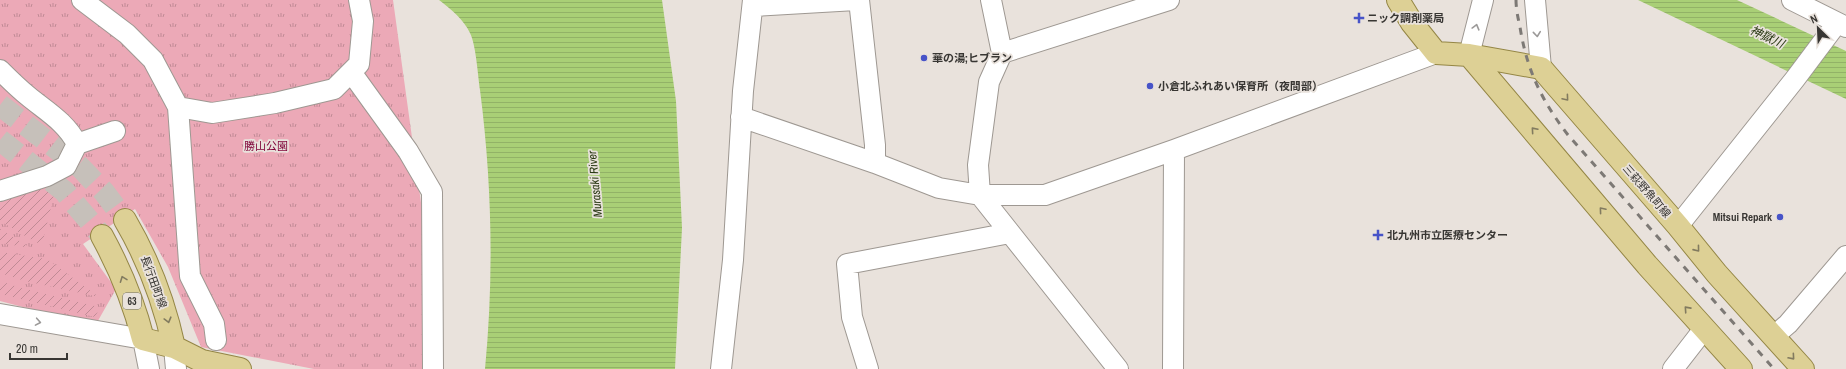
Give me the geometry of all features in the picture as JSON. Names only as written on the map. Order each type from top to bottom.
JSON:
[{"type":"main road","points":[[1398,0],[1412,23],[1436,53],[1469,55],[1541,68]]},
{"type":"main road","points":[[1469,55],[1647,264],[1741,369]]},
{"type":"main road","name":"三萩野魚町線","points":[[1541,68],[1678,226],[1717,274],[1803,369]]},
{"type":"main road","name":"長行田町線","points":[[125,220],[142,249],[155,279],[174,347]]},
{"type":"main road","name":"63","points":[[102,236],[122,274],[143,339]]},
{"type":"main road","points":[[143,339],[174,347],[202,361],[240,369]]},
{"type":"street","points":[[82,0],[127,34],[153,60],[174,116],[190,276],[214,324],[216,340]]},
{"type":"street","points":[[174,116],[275,103],[334,90],[359,64],[363,21],[359,0]]},
{"type":"street","points":[[721,369],[733,260],[741,116],[753,3],[858,0],[875,145],[875,163]]},
{"type":"street","points":[[991,0],[1002,53],[989,82],[978,165],[980,195],[1118,369]]},
{"type":"street","points":[[1002,53],[1169,0]]},
{"type":"street","points":[[1469,55],[1483,0]]},
{"type":"street","points":[[1535,0],[1541,68]]},
{"type":"street","points":[[1678,226],[1795,79],[1841,25],[1792,0]]},
{"type":"street","points":[[741,116],[875,163],[939,188],[980,195],[1045,195],[1174,150],[1436,53]]},
{"type":"street","points":[[0,70],[27,96],[57,118],[72,133],[77,144]]},
{"type":"street","points":[[351,72],[408,151],[432,192],[433,369]]},
{"type":"street","points":[[0,191],[47,176],[66,166],[77,144],[115,131]]},
{"type":"street","points":[[1172,369],[1174,150]]},
{"type":"street","points":[[868,369],[852,318],[847,264],[1010,233]]},
{"type":"street","points":[[1774,336],[1788,324],[1846,256]]},
{"type":"street","points":[[0,314],[143,339],[149,369]]},
{"type":"street","points":[[1673,369],[1704,329]]},
{"type":"street","points":[[174,347],[176,369]]},
{"type":"green space","name":"勝山公園","points":[[0,0],[393,0],[444,369],[314,369],[201,347],[168,267],[135,209],[83,244],[116,289],[95,326],[0,301]]},
{"type":"green space","points":[[48,187],[52,189],[54,195],[43,240],[37,243],[0,221],[0,201]]},
{"type":"green space","points":[[0,229],[31,248],[0,243]]},
{"type":"green space","points":[[0,252],[47,259],[99,297],[25,281],[0,273]]},
{"type":"green space","points":[[0,281],[21,288],[95,306],[98,311],[95,317],[0,294]]},
{"type":"water","name":"Murasaki River","points":[[439,0],[662,0],[676,101],[682,228],[675,369],[485,369],[491,264],[487,160],[478,69],[474,45],[470,33],[457,15]]},
{"type":"water","name":"神獄川","points":[[1638,0],[1737,0],[1846,51],[1846,99]]},
{"type":"tunnel","points":[[0,105],[80,167],[104,192],[125,220]]},
{"type":"tunnel","points":[[0,140],[64,191],[102,236]]},
{"type":"railway","points":[[1516,0],[1517,14],[1523,43],[1531,72],[1543,97],[1568,135],[1774,369]]},
{"type":"place","name":"ニック調剤薬局","points":[[1359,18]]},
{"type":"place","name":"華の湯;ヒブラン","points":[[924,58]]},
{"type":"place","name":"小倉北ふれあい保育所（夜間部）","points":[[1150,86]]},
{"type":"place","name":"Mitsui Repark","points":[[1780,217]]},
{"type":"place","name":"北九州市立医療センター","points":[[1378,235]]}]
